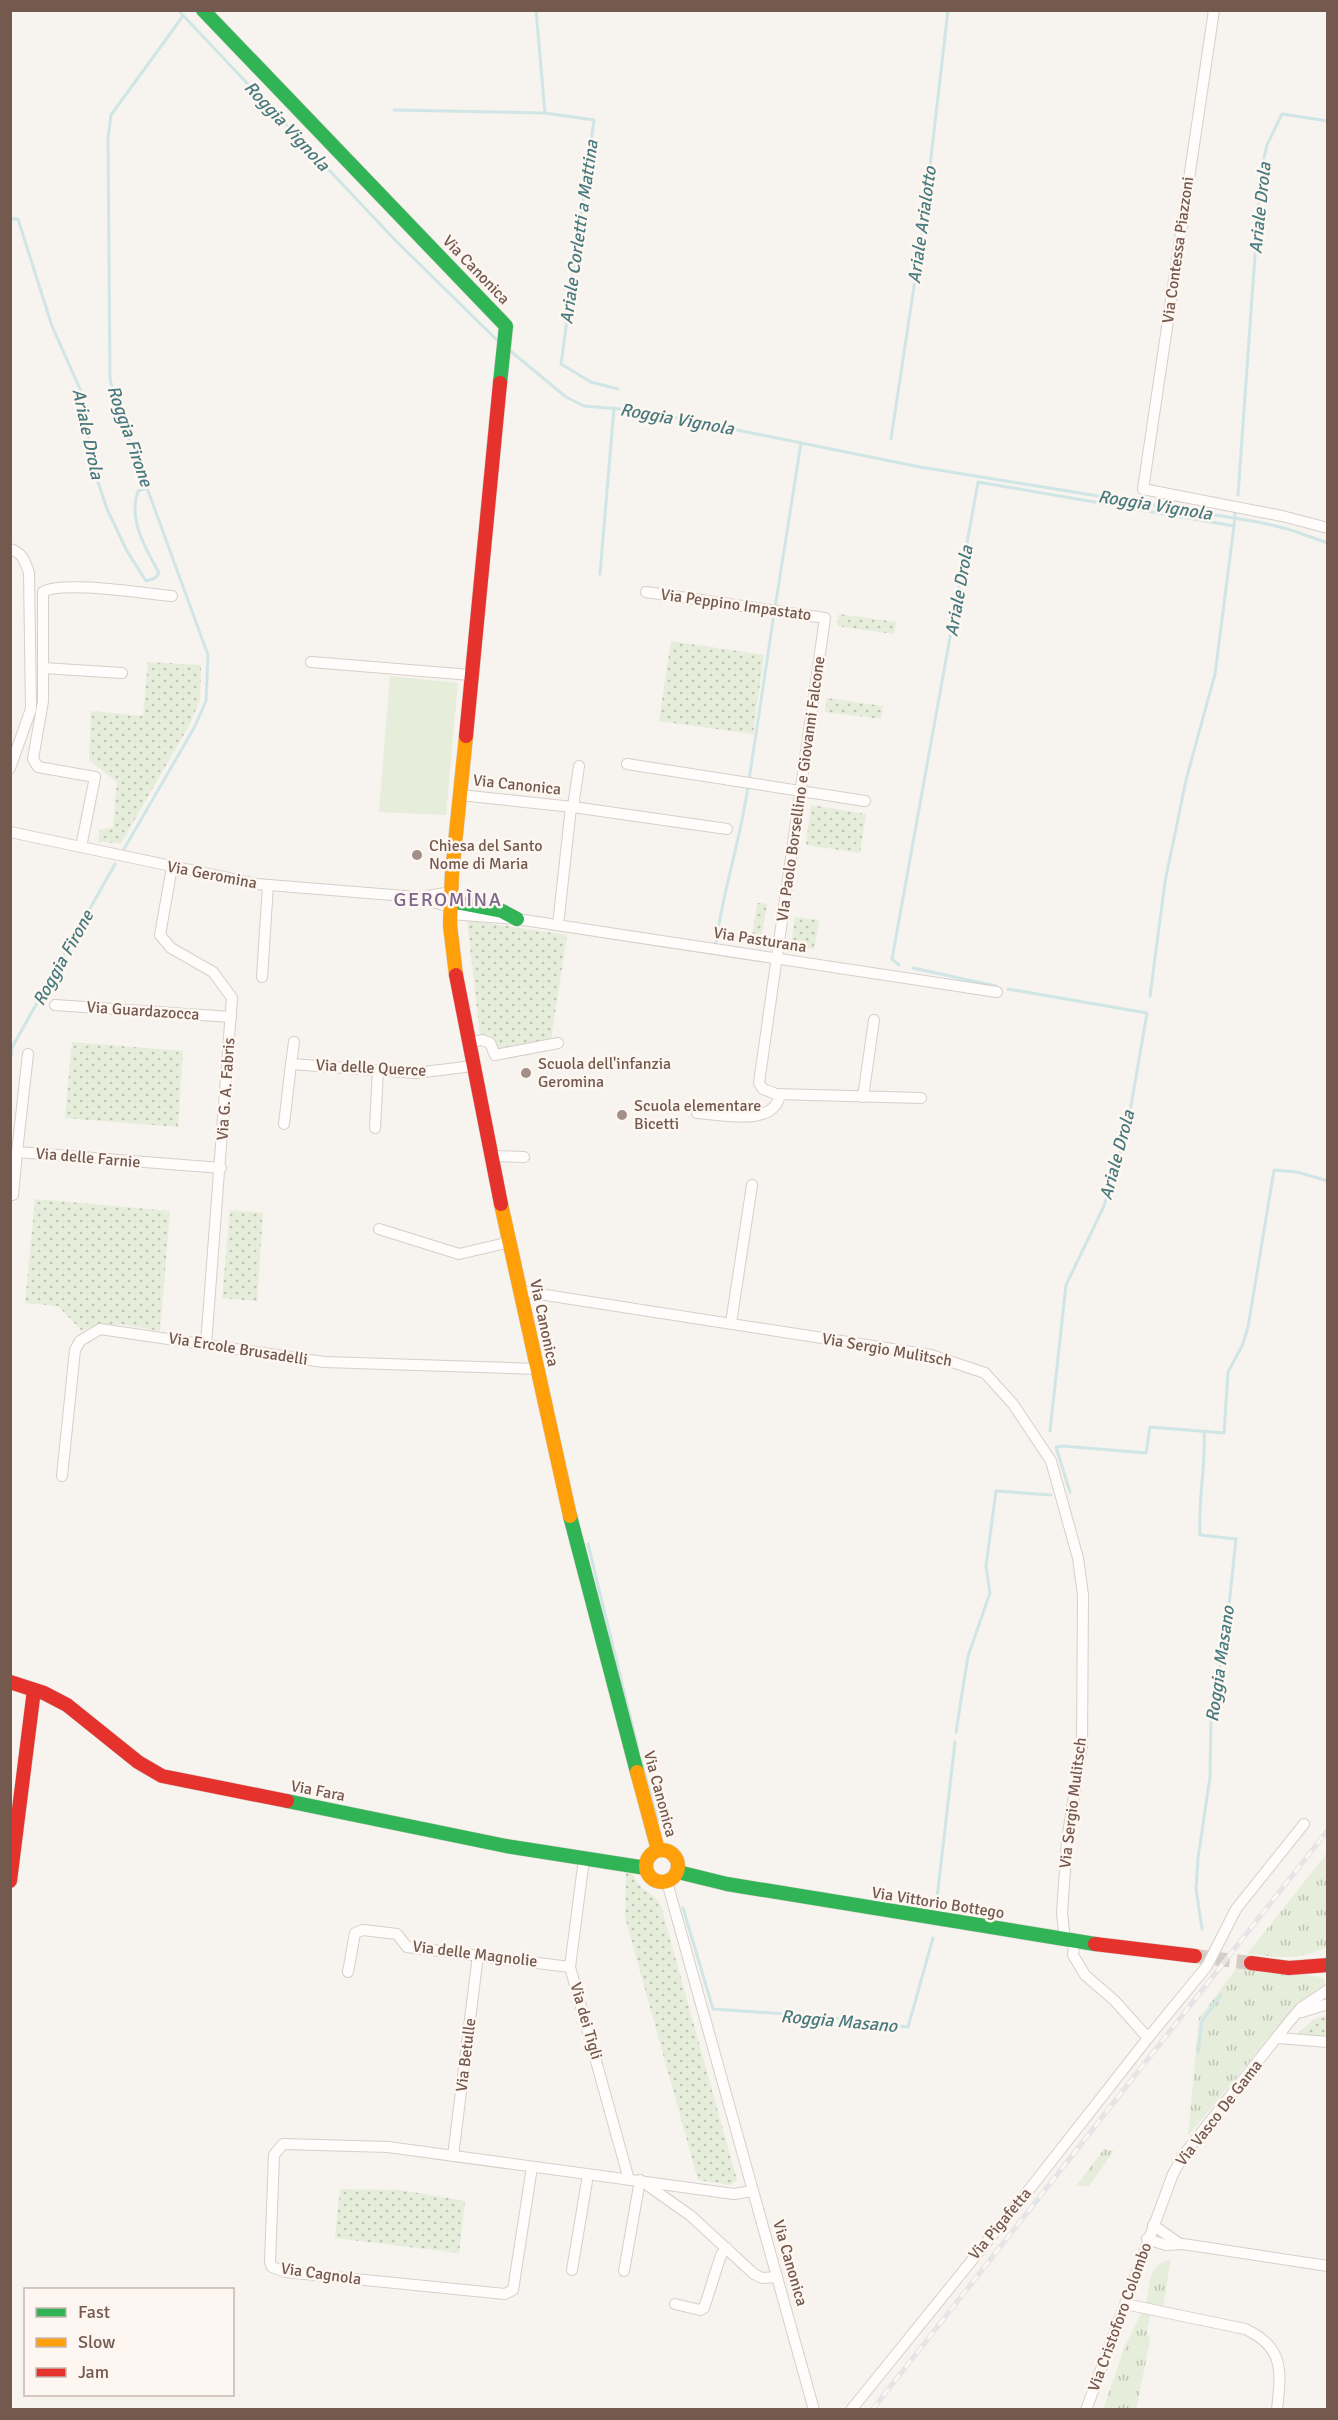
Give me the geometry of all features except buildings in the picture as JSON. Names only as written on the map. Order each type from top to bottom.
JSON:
[{"type":"street","name":"Via Canonica","points":[[203,10],[506,326],[451,903],[457,983],[491,1156],[576,1545],[658,1850]]},
{"type":"street","name":"Via Contessa Piazzoni","points":[[1214,10],[1143,489],[1282,516],[1328,528]]},
{"type":"street","points":[[10,549],[24,558],[29,573],[32,673],[31,709],[10,768]]},
{"type":"street","points":[[81,847],[95,777],[38,766],[33,759],[42,715],[42,597],[47,590],[72,586],[172,596]]},
{"type":"street","name":"Via Peppino Impastato","points":[[646,592],[825,618]]},
{"type":"street","name":"VIa Paolo Borsellino e Giovanni Falcone","points":[[780,1094],[763,1089],[759,1076],[825,618]]},
{"type":"street","points":[[311,662],[471,675]]},
{"type":"street","points":[[43,668],[122,672]]},
{"type":"street","points":[[627,764],[865,801]]},
{"type":"street","points":[[558,925],[579,766]]},
{"type":"street","name":"Via Canonica","points":[[460,795],[572,807],[727,829]]},
{"type":"street","name":"Via Geromina","points":[[10,831],[172,867],[267,885],[417,897],[451,903]]},
{"type":"street","name":"Via G. A. Fabris","points":[[172,867],[160,935],[171,948],[213,972],[232,998],[206,1345]]},
{"type":"street","points":[[261,978],[267,885]]},
{"type":"street","name":"Via Pasturana","points":[[451,903],[502,911],[517,919],[997,992]]},
{"type":"street","name":"Via Guardazocca","points":[[55,1005],[231,1017]]},
{"type":"street","points":[[863,1097],[874,1020]]},
{"type":"street","points":[[468,1043],[482,1040],[490,1042],[495,1055],[558,1043]]},
{"type":"street","name":"Via delle Querce","points":[[294,1042],[291,1064],[416,1073],[473,1066]]},
{"type":"street","name":"Via delle Farnie","points":[[28,1054],[17,1152],[221,1168]]},
{"type":"street","points":[[284,1124],[291,1064]]},
{"type":"street","points":[[375,1128],[378,1070]]},
{"type":"street","points":[[697,1113],[765,1114],[777,1106],[780,1094],[921,1098]]},
{"type":"street","points":[[13,1195],[17,1152]]},
{"type":"street","points":[[491,1156],[524,1157]]},
{"type":"street","points":[[731,1323],[752,1185]]},
{"type":"street","points":[[379,1229],[459,1254],[510,1242]]},
{"type":"street","name":"Via Sergio Mulitsch","points":[[520,1291],[931,1355],[985,1373],[1013,1404],[1051,1461],[1078,1558],[1083,1595],[1082,1746],[1067,1840],[1062,1913],[1070,1941]]},
{"type":"street","name":"Via Ercole Brusadelli","points":[[62,1476],[72,1360],[80,1341],[89,1333],[106,1330],[324,1362],[537,1368]]},
{"type":"street","name":"Via Fara","points":[[10,1682],[34,1690],[75,1710],[135,1763],[162,1776],[506,1846],[646,1868]]},
{"type":"street","points":[[10,1881],[34,1690]]},
{"type":"street","name":"Via Pigafetta","points":[[851,2409],[1207,1966],[1236,1909],[1304,1824]]},
{"type":"street","points":[[658,1850],[668,1851],[676,1857],[678,1872],[667,1882],[656,1881],[646,1868],[648,1859],[658,1850]]},
{"type":"street","name":"Via dei Tigli","points":[[584,1859],[570,1967],[634,2180]]},
{"type":"street","name":"Via Vittorio Bottego","points":[[678,1872],[727,1884],[1070,1941],[1195,1956]]},
{"type":"street","name":"Via Canonica","points":[[667,1882],[814,2409]]},
{"type":"street","name":"Via delle Magnolie","points":[[348,1972],[357,1930],[397,1934],[407,1947],[570,1967]]},
{"type":"street","points":[[1070,1941],[1073,1955],[1085,1975],[1114,2001],[1148,2038]]},
{"type":"street","name":"Via Betulle","points":[[453,2156],[477,1955]]},
{"type":"street","points":[[1251,1963],[1281,1969],[1328,1965]]},
{"type":"street","points":[[1312,1968],[1328,1974]]},
{"type":"street","name":"Via Vasco De Gama","points":[[1153,2225],[1173,2174],[1185,2154],[1298,2013],[1328,1990]]},
{"type":"street","points":[[1298,2013],[1328,2004]]},
{"type":"street","points":[[1278,2038],[1328,2042]]},
{"type":"street","name":"Via Cagnola","points":[[532,2167],[513,2290],[500,2295],[285,2272],[272,2266],[269,2243],[274,2155],[279,2146],[289,2144],[388,2147],[739,2194],[752,2191]]},
{"type":"street","points":[[572,2270],[588,2175]]},
{"type":"street","points":[[624,2271],[634,2180],[680,2208],[754,2274],[762,2278],[777,2277]]},
{"type":"street","points":[[680,2208],[680,2201],[685,2191],[698,2189]]},
{"type":"street","points":[[1153,2225],[1180,2244]]},
{"type":"street","name":"Via Cristoforo Colombo","points":[[1086,2409],[1153,2225]]},
{"type":"street","points":[[1147,2240],[1166,2245],[1180,2244],[1328,2266]]},
{"type":"street","points":[[675,2304],[700,2310],[704,2308],[721,2255],[727,2248]]},
{"type":"street","points":[[1125,2304],[1234,2327],[1258,2335],[1268,2344],[1280,2369],[1276,2409]]},
{"type":"green space","points":[[839,614],[896,622],[894,634],[837,626]]},
{"type":"green space","points":[[671,641],[764,655],[753,734],[659,721]]},
{"type":"green space","points":[[148,662],[201,665],[200,700],[190,724],[121,843],[98,842],[100,830],[113,827],[117,782],[89,760],[91,711],[143,716]]},
{"type":"green space","points":[[390,676],[458,683],[446,815],[379,812]]},
{"type":"green space","points":[[827,698],[883,706],[881,719],[825,712]]},
{"type":"green space","points":[[811,805],[866,814],[860,853],[806,845]]},
{"type":"green space","points":[[757,903],[767,904],[760,944],[751,943]]},
{"type":"green space","points":[[795,917],[819,920],[814,949],[791,946]]},
{"type":"green space","points":[[467,920],[567,935],[551,1040],[498,1050],[480,1036]]},
{"type":"green space","points":[[72,1042],[183,1051],[178,1127],[65,1118]]},
{"type":"green space","points":[[35,1199],[170,1211],[160,1331],[111,1324],[82,1331],[58,1306],[25,1303]]},
{"type":"green space","points":[[230,1210],[263,1213],[257,1301],[222,1298]]},
{"type":"green space","points":[[1327,1853],[1327,1947],[1297,1956],[1247,1954]]},
{"type":"green space","points":[[626,1869],[631,1870],[638,1884],[661,1906],[737,2180],[730,2185],[698,2180],[625,1917]]},
{"type":"green space","points":[[1239,1965],[1320,1977],[1324,1979],[1325,1988],[1284,2019],[1188,2136],[1199,2018]]},
{"type":"green space","points":[[1327,2015],[1327,2037],[1297,2034],[1314,2019]]},
{"type":"green space","points":[[1104,2149],[1114,2151],[1089,2186],[1076,2186]]},
{"type":"green space","points":[[340,2189],[401,2190],[465,2201],[459,2253],[335,2238]]},
{"type":"green space","points":[[1171,2259],[1163,2307],[1146,2304],[1153,2271],[1163,2262]]},
{"type":"green space","points":[[1143,2310],[1151,2311],[1147,2331],[1150,2341],[1136,2409],[1103,2410],[1125,2346]]},
{"type":"waterway","name":"Roggia Vignola","points":[[178,10],[396,241],[500,343]]},
{"type":"waterway","name":"Ariale Corletti a Mattina","points":[[536,10],[545,113],[594,120],[561,364],[591,382],[618,389]]},
{"type":"waterway","name":"Ariale Arialotto","points":[[891,439],[923,227],[948,10]]},
{"type":"waterway","name":"Roggia Firone","points":[[124,849],[194,728],[206,701],[208,655],[116,403],[110,379],[108,138],[111,115],[183,16]]},
{"type":"waterway","points":[[394,110],[545,113]]},
{"type":"waterway","name":"Ariale Drola","points":[[1238,495],[1261,171],[1267,145],[1282,114],[1328,121]]},
{"type":"waterway","name":"Ariale Drola","points":[[10,219],[18,219],[52,326],[83,396],[92,464],[107,509],[127,551],[146,581],[155,578],[159,573],[140,533],[135,512],[138,491],[147,488]]},
{"type":"waterway","name":"Roggia Vignola","points":[[508,349],[566,397],[584,406],[643,411],[920,467],[1258,522],[1288,529],[1328,543]]},
{"type":"waterway","name":"Ariale Corletti a Mattina","points":[[600,574],[614,408]]},
{"type":"waterway","points":[[775,608],[801,443]]},
{"type":"waterway","name":"Ariale Drola","points":[[899,965],[892,959],[978,482],[1234,526],[1235,512]]},
{"type":"waterway","points":[[1150,996],[1165,882],[1186,780],[1215,674],[1234,526]]},
{"type":"waterway","points":[[749,780],[774,614]]},
{"type":"waterway","points":[[716,943],[748,786]]},
{"type":"waterway","name":"Roggia Firone","points":[[10,1051],[115,864]]},
{"type":"waterway","name":"Ariale Drola","points":[[913,968],[996,986]]},
{"type":"waterway","name":"Ariale Drola","points":[[1008,989],[1147,1013],[1127,1129],[1104,1206],[1066,1285],[1050,1431]]},
{"type":"waterway","points":[[10,1060],[12,1051]]},
{"type":"waterway","name":"Roggia Masano","points":[[1070,1492],[1056,1447],[1146,1453],[1150,1427],[1224,1433],[1228,1372],[1242,1346],[1248,1327],[1274,1170],[1297,1172],[1328,1181]]},
{"type":"waterway","name":"Roggia Masano","points":[[1202,1929],[1196,1889],[1198,1858],[1210,1777],[1211,1718],[1226,1634],[1236,1539],[1200,1535],[1204,1431]]},
{"type":"waterway","name":"Roggia Masano","points":[[956,1732],[968,1656],[990,1593],[986,1566],[996,1491],[1051,1495]]},
{"type":"waterway","points":[[588,1544],[638,1749]]},
{"type":"waterway","name":"Roggia Masano","points":[[936,1907],[955,1742]]},
{"type":"waterway","points":[[641,1761],[658,1820]]},
{"type":"waterway","name":"Roggia Masano","points":[[683,1908],[713,2009],[816,2016],[908,2027],[933,1938]]},
{"type":"waterway","name":"Roggia Masano","points":[[1198,2052],[1202,2021],[1221,1995]]},
{"type":"tunnel","points":[[1195,1956],[1251,1963]]},
{"type":"railway","points":[[872,2410],[1328,1830]]},
{"type":"traffic: fast","points":[[203,10],[506,326],[500,383]]},
{"type":"traffic: fast","points":[[450,901],[502,911],[517,919]]},
{"type":"traffic: fast","points":[[570,1516],[637,1772]]},
{"type":"traffic: fast","points":[[287,1801],[506,1846],[646,1868]]},
{"type":"traffic: fast","points":[[678,1872],[727,1884],[1095,1944]]},
{"type":"traffic: slow","points":[[456,975],[450,925],[452,873],[466,736]]},
{"type":"traffic: slow","points":[[501,1204],[570,1516]]},
{"type":"traffic: slow","points":[[637,1772],[658,1850]]},
{"type":"traffic: slow","points":[[662,1850],[674,1854],[678,1866],[674,1878],[662,1882],[650,1878],[646,1866],[650,1854],[662,1850]]},
{"type":"traffic: jam","points":[[466,736],[500,383]]},
{"type":"traffic: jam","points":[[456,975],[501,1204]]},
{"type":"traffic: jam","points":[[10,1682],[44,1693],[67,1705],[138,1762],[162,1776],[287,1801]]},
{"type":"traffic: jam","points":[[10,1881],[34,1690]]},
{"type":"traffic: jam","points":[[1095,1944],[1195,1956]]},
{"type":"traffic: jam","points":[[1251,1963],[1289,1968],[1328,1965]]},
{"type":"place","name":"Chiesa del Santo Nome di Maria","points":[[417,855]]},
{"type":"place","name":"Scuola dell'infanzia Geromina","points":[[526,1073]]},
{"type":"place","name":"Scuola elementare Bicetti","points":[[622,1115]]},
{"type":"district","name":"GEROMÌNA","points":[[448,899]]}]
